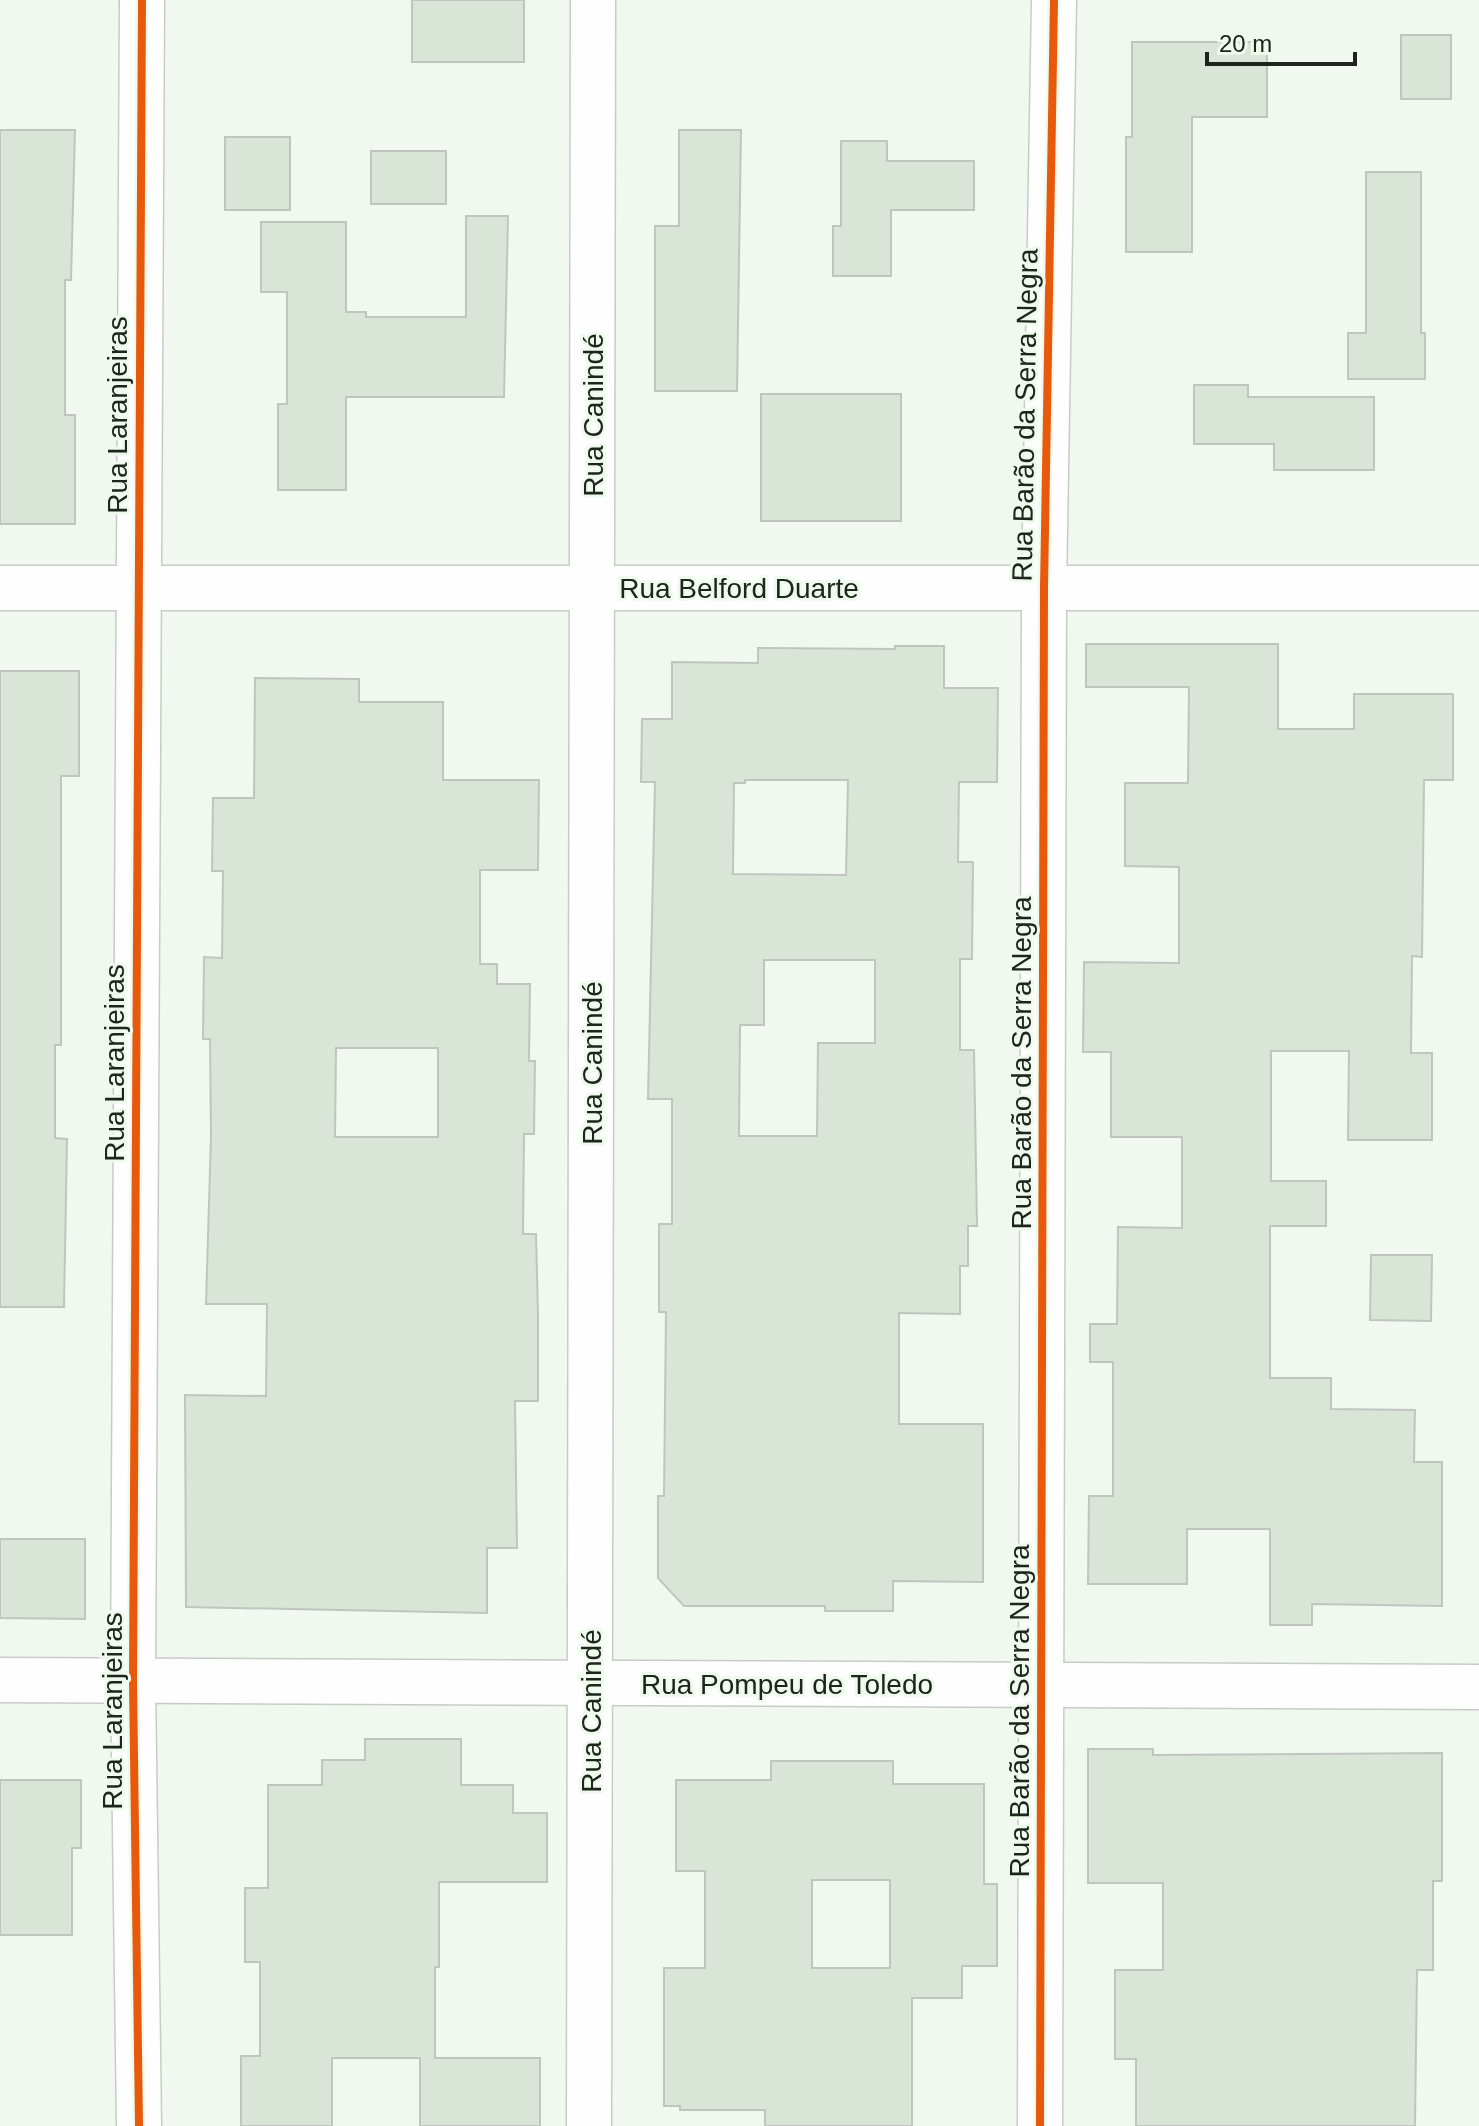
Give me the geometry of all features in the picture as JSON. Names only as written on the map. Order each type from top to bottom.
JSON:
[{"type":"street","name":"Rua Laranjeiras","points":[[139,2126],[133,1681],[142,0]]},
{"type":"street","name":"Rua Canindé","points":[[589,2126],[593,0]]},
{"type":"street","name":"Rua Barão da Serra Negra","points":[[1040,2126],[1044,588],[1054,0]]},
{"type":"street","name":"Rua Belford Duarte","points":[[0,588],[1479,588]]},
{"type":"street","name":"Rua Pompeu de Toledo","points":[[0,1680],[1479,1687]]},
{"type":"building","points":[[412,0],[524,0],[524,62],[412,62]]},
{"type":"building","points":[[1401,35],[1451,35],[1451,99],[1401,99]]},
{"type":"building","points":[[1132,42],[1267,42],[1267,117],[1192,117],[1192,252],[1126,252],[1126,137],[1132,137]]},
{"type":"building","points":[[0,130],[75,130],[71,280],[65,280],[65,415],[75,415],[75,524],[0,524]]},
{"type":"building","points":[[679,130],[741,130],[737,391],[655,391],[655,226],[679,226]]},
{"type":"building","points":[[225,137],[290,137],[290,210],[225,210]]},
{"type":"building","points":[[841,141],[887,141],[887,161],[974,161],[974,210],[891,210],[891,276],[833,276],[833,226],[841,226]]},
{"type":"building","points":[[371,151],[446,151],[446,204],[371,204]]},
{"type":"building","points":[[1366,172],[1421,172],[1421,333],[1425,333],[1425,379],[1348,379],[1348,333],[1366,333]]},
{"type":"building","points":[[466,216],[508,216],[504,397],[346,397],[346,490],[278,490],[278,404],[287,404],[287,292],[261,292],[261,222],[346,222],[346,312],[366,312],[366,317],[466,317]]},
{"type":"building","points":[[1194,385],[1248,385],[1248,397],[1374,397],[1374,470],[1274,470],[1274,444],[1194,444]]},
{"type":"building","points":[[761,394],[901,394],[901,521],[761,521]]},
{"type":"building","points":[[1086,644],[1278,644],[1278,729],[1354,729],[1354,694],[1453,694],[1453,780],[1424,780],[1422,957],[1412,956],[1411,1053],[1432,1053],[1432,1140],[1348,1140],[1349,1051],[1271,1051],[1271,1181],[1326,1181],[1326,1226],[1270,1226],[1270,1378],[1331,1378],[1331,1409],[1415,1410],[1414,1462],[1442,1462],[1442,1606],[1312,1604],[1312,1625],[1270,1625],[1270,1529],[1187,1529],[1187,1584],[1088,1584],[1089,1496],[1113,1496],[1113,1362],[1090,1362],[1090,1324],[1117,1324],[1118,1227],[1182,1228],[1182,1137],[1111,1137],[1111,1052],[1083,1052],[1084,962],[1179,963],[1179,867],[1125,866],[1125,783],[1188,783],[1189,687],[1086,687]]},
{"type":"building","points":[[895,646],[944,646],[944,688],[998,688],[997,782],[959,782],[958,862],[973,862],[972,959],[960,959],[960,1050],[974,1050],[977,1226],[968,1226],[968,1266],[960,1266],[960,1314],[899,1313],[899,1424],[983,1424],[983,1582],[893,1581],[893,1611],[825,1611],[825,1606],[684,1606],[658,1578],[658,1496],[664,1496],[666,1312],[659,1312],[659,1224],[672,1224],[672,1099],[648,1099],[655,782],[641,782],[642,719],[672,719],[672,662],[758,663],[758,648],[895,649]],"holes":[[[745,780],[848,780],[846,875],[733,874],[734,783],[745,783]],[[764,960],[875,960],[875,1043],[818,1043],[817,1136],[739,1136],[740,1025],[764,1025]]]},
{"type":"building","points":[[0,671],[79,671],[79,776],[61,776],[61,1045],[55,1045],[55,1138],[67,1139],[64,1307],[0,1307]]},
{"type":"building","points":[[255,678],[359,679],[359,702],[443,702],[443,780],[539,780],[538,870],[480,870],[480,964],[497,964],[497,984],[530,984],[529,1061],[535,1061],[534,1134],[524,1134],[523,1234],[536,1234],[538,1314],[538,1401],[515,1401],[517,1548],[487,1548],[487,1613],[186,1607],[185,1395],[266,1396],[267,1304],[206,1304],[211,1136],[210,1039],[203,1039],[204,957],[222,958],[223,871],[212,871],[213,798],[254,798]],"holes":[[[336,1048],[438,1048],[438,1137],[335,1137]]]},
{"type":"building","points":[[1371,1255],[1432,1255],[1431,1321],[1370,1320]]},
{"type":"building","points":[[0,1539],[85,1539],[85,1619],[0,1618]]},
{"type":"building","points":[[365,1739],[461,1739],[461,1785],[513,1785],[513,1813],[547,1813],[547,1882],[439,1882],[439,1967],[435,1967],[435,2058],[540,2058],[540,2126],[420,2126],[420,2058],[332,2058],[332,2126],[241,2126],[241,2056],[260,2056],[260,1962],[245,1962],[245,1888],[268,1888],[268,1785],[322,1785],[322,1760],[365,1760]]},
{"type":"building","points":[[1088,1749],[1153,1749],[1153,1755],[1442,1753],[1442,1881],[1433,1881],[1433,1970],[1417,1970],[1415,2126],[1136,2126],[1136,2059],[1115,2059],[1115,1970],[1163,1970],[1163,1883],[1088,1883]]},
{"type":"building","points":[[771,1761],[893,1761],[893,1784],[984,1784],[984,1884],[997,1884],[997,1966],[962,1966],[962,1998],[912,1998],[912,2126],[765,2126],[765,2110],[680,2110],[680,2106],[664,2106],[664,1968],[705,1968],[705,1871],[676,1871],[676,1780],[771,1780]],"holes":[[[812,1880],[890,1880],[890,1968],[812,1968]]]},
{"type":"building","points":[[0,1780],[81,1780],[81,1848],[72,1848],[72,1935],[0,1935]]},
{"type":"cycle path","points":[[139,2126],[133,1681],[142,0]]},
{"type":"cycle path","points":[[1040,2126],[1044,588],[1054,0]]}]
